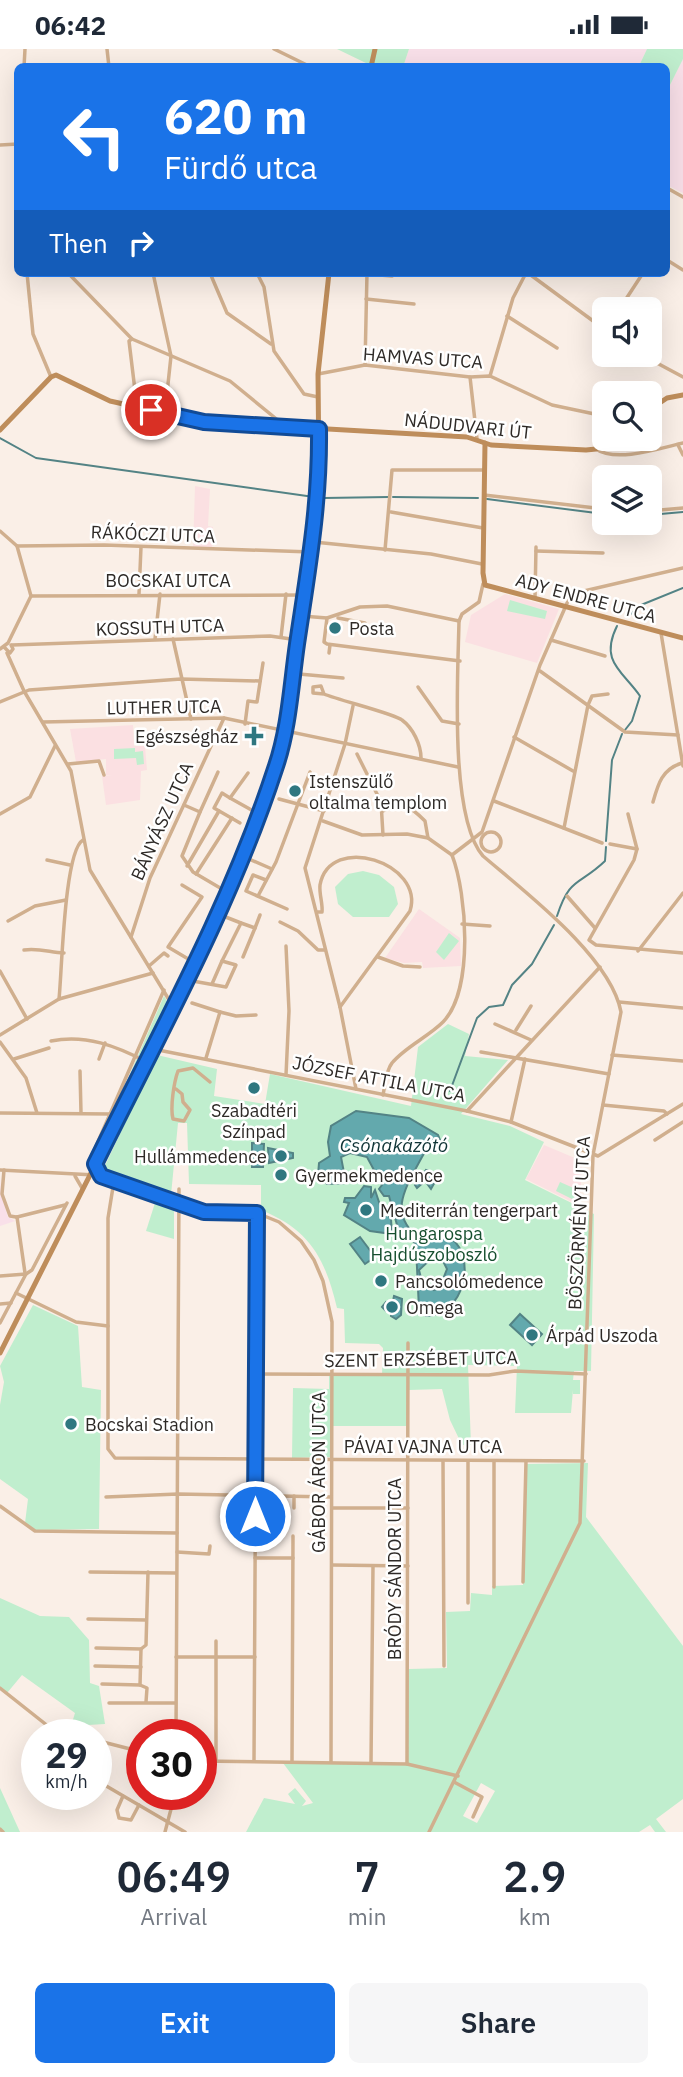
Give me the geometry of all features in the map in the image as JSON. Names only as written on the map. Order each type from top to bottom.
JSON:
[{"type":"main road","points":[[0,1353],[90,1174],[93,1162],[173,1011],[228,892],[275,770],[284,732],[314,542],[319,475],[318,374],[328,277]]},
{"type":"main road","name":"NÁDUDVARI ÚT","points":[[51,377],[56,375],[101,397],[204,422],[592,449]]},
{"type":"main road","points":[[0,430],[51,377]]},
{"type":"main road","points":[[662,401],[683,395]]},
{"type":"main road","points":[[484,583],[485,443]]},
{"type":"main road","name":"ADY ENDRE UTCA","points":[[484,583],[683,638]]},
{"type":"street","points":[[274,49],[303,63]]},
{"type":"street","points":[[27,277],[33,334],[51,377]]},
{"type":"street","points":[[72,277],[132,339],[229,381],[285,426]]},
{"type":"street","points":[[154,277],[171,356],[165,413]]},
{"type":"street","points":[[212,277],[227,313],[271,344],[304,394],[318,397]]},
{"type":"street","points":[[260,277],[271,344]]},
{"type":"street","points":[[365,365],[367,277]]},
{"type":"street","points":[[491,376],[507,316],[525,277]]},
{"type":"street","points":[[532,277],[592,320]]},
{"type":"street","points":[[627,297],[640,277]]},
{"type":"street","points":[[366,299],[414,304]]},
{"type":"street","points":[[507,316],[557,348]]},
{"type":"street","points":[[132,339],[130,341],[137,407]]},
{"type":"street","name":"HAMVAS UTCA","points":[[318,374],[365,365],[470,377],[491,376],[552,405],[592,413]]},
{"type":"street","points":[[662,366],[683,377]]},
{"type":"street","points":[[470,377],[477,439]]},
{"type":"street","points":[[662,448],[683,443]]},
{"type":"street","points":[[677,444],[683,456]]},
{"type":"street","points":[[599,451],[640,454],[651,451]]},
{"type":"street","points":[[385,550],[391,512],[392,470],[483,470]]},
{"type":"street","points":[[483,495],[592,508]]},
{"type":"street","points":[[662,510],[683,508]]},
{"type":"street","points":[[391,512],[483,528]]},
{"type":"street","points":[[0,531],[17,546],[31,596],[11,635],[7,649],[24,691],[68,764],[75,782],[90,870],[164,991],[173,1011]]},
{"type":"street","points":[[314,542],[483,564]]},
{"type":"street","name":"RÁKÓCZI UTCA","points":[[17,546],[311,553]]},
{"type":"street","points":[[139,594],[141,547]]},
{"type":"street","points":[[535,598],[536,549],[603,553]]},
{"type":"street","points":[[453,855],[483,833],[499,836],[500,844],[497,850],[491,852],[483,849],[483,833],[513,737],[565,605],[575,591],[648,579],[683,568]]},
{"type":"street","points":[[484,583],[478,603],[462,614],[459,621],[458,767],[472,840],[483,856],[591,954],[619,1002],[683,1008]]},
{"type":"street","points":[[155,639],[160,594]]},
{"type":"street","points":[[281,637],[286,594]]},
{"type":"street","name":"BOCSKAI UTCA","points":[[31,596],[304,595]]},
{"type":"street","points":[[302,616],[327,618],[368,605],[387,606],[459,621]]},
{"type":"street","points":[[327,618],[324,642],[331,645],[460,661]]},
{"type":"street","points":[[338,618],[365,624]]},
{"type":"street","points":[[653,802],[662,777],[673,766],[682,764],[661,632]]},
{"type":"street","name":"KOSSUTH UTCA","points":[[7,649],[173,638],[281,637],[298,640]]},
{"type":"street","points":[[173,638],[191,719]]},
{"type":"street","points":[[551,640],[605,656]]},
{"type":"street","points":[[329,653],[331,645]]},
{"type":"street","points":[[245,723],[248,701],[257,702],[263,663]]},
{"type":"street","points":[[540,671],[625,732],[678,736]]},
{"type":"street","points":[[299,674],[343,678]]},
{"type":"street","points":[[0,702],[24,691],[181,679],[260,681]]},
{"type":"street","points":[[418,687],[442,721],[459,724]]},
{"type":"street","points":[[564,828],[588,705],[592,696],[608,694]]},
{"type":"street","points":[[324,695],[402,719],[420,743],[421,758]]},
{"type":"street","points":[[353,706],[323,820],[305,868],[340,1007],[356,1089]]},
{"type":"street","name":"LUTHER UTCA","points":[[43,722],[225,718],[458,767]]},
{"type":"street","name":"BÁNYÁSZ UTCA","points":[[131,937],[150,879],[225,718]]},
{"type":"street","points":[[676,723],[683,723]]},
{"type":"street","points":[[513,737],[573,771]]},
{"type":"street","points":[[0,814],[30,797],[55,746]]},
{"type":"street","points":[[357,754],[383,811],[383,835]]},
{"type":"street","points":[[68,764],[99,761],[104,775]]},
{"type":"street","points":[[218,772],[182,856],[187,866],[196,874],[228,892]]},
{"type":"street","points":[[258,896],[272,869],[310,772]]},
{"type":"street","points":[[230,798],[248,773]]},
{"type":"street","points":[[240,823],[214,808],[222,793],[259,814]]},
{"type":"street","points":[[279,799],[324,811]]},
{"type":"street","points":[[494,801],[602,843]]},
{"type":"street","points":[[184,804],[200,812]]},
{"type":"street","points":[[383,811],[396,804],[405,805],[425,821],[428,838]]},
{"type":"street","points":[[187,866],[219,811]]},
{"type":"street","points":[[628,814],[637,849],[621,886],[589,940],[596,945],[638,951],[683,953]]},
{"type":"street","points":[[196,874],[232,818]]},
{"type":"street","points":[[323,820],[357,834],[428,838],[453,855],[462,879],[465,971],[455,1006],[443,1022],[390,1065],[383,1095]]},
{"type":"street","points":[[59,999],[70,865],[76,846],[83,840]]},
{"type":"street","points":[[610,845],[637,849]]},
{"type":"street","points":[[243,856],[272,869]]},
{"type":"street","points":[[317,912],[322,912],[322,881],[338,862],[365,857],[386,866],[405,880],[411,907],[340,1007]]},
{"type":"street","points":[[47,859],[70,865]]},
{"type":"street","points":[[266,880],[253,875],[246,891],[287,909]]},
{"type":"street","points":[[182,885],[202,897],[168,947],[195,963]]},
{"type":"street","points":[[638,951],[683,893]]},
{"type":"street","points":[[567,896],[596,928]]},
{"type":"street","points":[[8,921],[35,906],[66,900]]},
{"type":"street","points":[[218,914],[255,928]]},
{"type":"street","points":[[243,957],[260,915]]},
{"type":"street","points":[[280,922],[298,931],[318,950],[325,950]]},
{"type":"street","points":[[212,985],[241,923]]},
{"type":"street","points":[[462,924],[490,926]]},
{"type":"street","points":[[591,954],[596,945]]},
{"type":"street","points":[[286,946],[289,1011],[286,1075]]},
{"type":"street","points":[[24,950],[41,948],[64,953]]},
{"type":"street","points":[[149,967],[164,953],[168,956]]},
{"type":"street","points":[[378,957],[403,966],[420,967]]},
{"type":"street","points":[[187,980],[226,987],[236,965],[222,961]]},
{"type":"street","points":[[467,1111],[600,967]]},
{"type":"street","points":[[0,971],[27,1019]]},
{"type":"street","points":[[0,1035],[59,999],[153,973]]},
{"type":"street","points":[[101,1176],[93,1162],[134,1056],[164,991]]},
{"type":"street","name":"BÖSZÖRMÉNYI UTCA","points":[[429,1832],[580,1523],[593,1155],[621,1012],[619,1002]]},
{"type":"street","points":[[192,1003],[236,1016],[256,1015]]},
{"type":"street","points":[[516,1030],[531,1006]]},
{"type":"street","points":[[206,1058],[219,1012]]},
{"type":"street","points":[[495,1024],[516,1030],[531,1040]]},
{"type":"street","points":[[51,1041],[67,1038],[105,1043],[147,1062]]},
{"type":"street","points":[[0,1042],[30,1086],[37,1113]]},
{"type":"street","points":[[99,1059],[105,1043]]},
{"type":"street","points":[[14,1059],[49,1048]]},
{"type":"street","name":"JÓZSEF ATTILA UTCA","points":[[153,1049],[467,1111],[511,1122],[593,1155]]},
{"type":"street","points":[[481,1052],[609,1074]]},
{"type":"street","points":[[612,1055],[683,1061]]},
{"type":"street","points":[[176,1089],[173,1119],[184,1121],[190,1110],[173,1083],[178,1071],[193,1068],[199,1058]]},
{"type":"street","points":[[511,1122],[524,1059]]},
{"type":"street","points":[[193,1068],[211,1082]]},
{"type":"street","points":[[80,1071],[81,1113]]},
{"type":"street","points":[[174,1104],[183,1102]]},
{"type":"street","points":[[603,1105],[664,1111],[667,1114]]},
{"type":"street","points":[[593,1155],[602,1155],[683,1105]]},
{"type":"street","points":[[0,1113],[110,1114]]},
{"type":"street","points":[[655,1140],[683,1122]]},
{"type":"street","points":[[0,1276],[32,1270],[66,1204],[17,1217],[10,1216],[2,1194],[2,1170],[90,1174],[208,1213],[257,1213],[254,1761]]},
{"type":"street","points":[[73,1175],[79,1179],[82,1188]]},
{"type":"street","points":[[16,1293],[76,1322],[109,1326],[108,1218],[114,1181]]},
{"type":"street","points":[[176,1719],[179,1189]]},
{"type":"street","name":"GÁBOR ÁRON UTCA","points":[[257,1213],[292,1231],[314,1260],[329,1305],[332,1375],[331,1762]]},
{"type":"street","points":[[0,1323],[25,1273],[17,1217]]},
{"type":"street","points":[[0,1304],[10,1303]]},
{"type":"street","name":"PÁVAI VAJNA UTCA","points":[[109,1326],[109,1455],[115,1458],[584,1461]]},
{"type":"street","name":"BRÓDY SÁNDOR UTCA","points":[[407,1764],[408,1343]]},
{"type":"street","name":"SZENT ERZSÉBET UTCA","points":[[257,1374],[409,1375],[515,1371],[586,1374]]},
{"type":"street","points":[[443,1461],[444,1666]]},
{"type":"street","points":[[468,1461],[468,1603]]},
{"type":"street","points":[[494,1461],[494,1587]]},
{"type":"street","points":[[523,1582],[526,1461]]},
{"type":"street","points":[[106,1497],[178,1494],[332,1497]]},
{"type":"street","points":[[293,1496],[293,1508]]},
{"type":"street","points":[[0,1506],[34,1531],[177,1532]]},
{"type":"street","points":[[332,1508],[408,1508]]},
{"type":"street","points":[[292,1761],[293,1536]]},
{"type":"street","points":[[177,1552],[209,1554],[210,1546]]},
{"type":"street","points":[[255,1558],[293,1558]]},
{"type":"street","points":[[332,1565],[408,1566]]},
{"type":"street","points":[[371,1762],[373,1566]]},
{"type":"street","points":[[90,1572],[176,1573]]},
{"type":"street","points":[[96,1648],[141,1649],[146,1646],[148,1572]]},
{"type":"street","points":[[88,1619],[146,1619]]},
{"type":"street","points":[[216,1641],[216,1719]]},
{"type":"street","points":[[140,1685],[141,1649]]},
{"type":"street","points":[[176,1657],[255,1657]]},
{"type":"street","points":[[95,1666],[141,1667]]},
{"type":"street","points":[[102,1684],[140,1685],[147,1688],[146,1702]]},
{"type":"street","points":[[0,1688],[39,1719]]},
{"type":"street","points":[[109,1703],[175,1703]]},
{"type":"street","points":[[217,1761],[407,1764],[458,1776]]},
{"type":"street","points":[[454,1782],[482,1797],[473,1817]]},
{"type":"street","points":[[112,1789],[126,1798]]},
{"type":"street","points":[[123,1796],[117,1811],[119,1818],[131,1820],[136,1810]]},
{"type":"street","points":[[147,1810],[185,1832]]},
{"type":"street","points":[[165,1832],[172,1810]]},
{"type":"shaded area","points":[[409,49],[647,49],[640,63],[404,63]]},
{"type":"shaded area","points":[[683,59],[683,193],[670,186],[670,85]]},
{"type":"shaded area","points":[[195,486],[210,489],[208,526],[213,527],[212,550],[193,549]]},
{"type":"shaded area","points":[[505,594],[559,609],[537,663],[465,642],[471,615]]},
{"type":"shaded area","points":[[133,725],[134,746],[145,746],[147,770],[141,771],[140,800],[106,805],[102,776],[112,775],[106,775],[106,759],[76,762],[70,729]]},
{"type":"shaded area","points":[[419,909],[460,938],[461,966],[423,968],[422,962],[404,963],[385,958]]},
{"type":"shaded area","points":[[544,1145],[582,1161],[580,1206],[526,1179]]},
{"type":"shaded area","points":[[0,1176],[1,1193],[8,1217],[15,1221],[0,1226]]},
{"type":"green space","points":[[337,49],[409,49],[404,63],[366,63]]},
{"type":"green space","points":[[647,49],[683,49],[683,59],[670,85],[670,63],[640,63]]},
{"type":"green space","points":[[510,600],[547,611],[545,619],[507,611]]},
{"type":"green space","points":[[135,748],[135,752],[143,751],[144,764],[137,765],[136,758],[114,759],[114,749]]},
{"type":"green space","points":[[363,871],[379,875],[394,887],[398,904],[389,917],[353,917],[338,904],[335,887],[348,874]]},
{"type":"green space","points":[[449,933],[459,941],[444,960],[436,952]]},
{"type":"green space","points":[[164,996],[171,1008],[95,1154]]},
{"type":"green space","name":"Hungarospa Hajdúszoboszló","points":[[448,1024],[469,1034],[465,1056],[508,1060],[461,1114],[510,1126],[544,1142],[525,1180],[594,1214],[591,1371],[574,1371],[573,1380],[580,1380],[580,1394],[573,1394],[573,1390],[571,1413],[515,1413],[517,1366],[468,1365],[471,1445],[462,1445],[450,1420],[442,1389],[409,1390],[408,1426],[332,1426],[330,1457],[292,1458],[293,1388],[329,1389],[329,1374],[382,1375],[383,1348],[379,1344],[345,1343],[344,1309],[337,1308],[321,1260],[292,1227],[261,1210],[261,1185],[189,1184],[187,1123],[178,1123],[171,1195],[102,1172],[157,1055],[217,1069],[214,1096],[265,1104],[270,1074],[411,1106],[418,1047]]},
{"type":"green space","points":[[560,1182],[578,1190],[574,1200],[556,1191]]},
{"type":"green space","points":[[155,1203],[174,1210],[174,1239],[146,1231]]},
{"type":"green space","points":[[33,1305],[78,1326],[82,1387],[101,1390],[99,1529],[35,1530],[25,1523],[28,1499],[0,1479],[0,1405],[4,1382],[0,1366]]},
{"type":"green space","points":[[588,1463],[586,1517],[683,1646],[683,1799],[656,1819],[666,1832],[655,1832],[650,1825],[639,1832],[246,1832],[264,1798],[295,1804],[288,1794],[295,1788],[306,1801],[302,1806],[313,1803],[283,1763],[406,1765],[409,1669],[447,1668],[446,1612],[470,1611],[471,1593],[492,1595],[492,1586],[523,1585],[527,1464]],"holes":[[[481,1783],[495,1791],[477,1823],[463,1816]]]},
{"type":"green space","points":[[0,1598],[40,1616],[69,1617],[89,1640],[90,1683],[99,1686],[104,1719],[73,1719],[75,1713],[22,1675],[7,1693],[0,1688]]},
{"type":"green space","points":[[0,1788],[20,1832],[2,1832],[0,1829]]},
{"type":"water","name":"Csónakázótó","points":[[356,1111],[409,1118],[438,1135],[440,1140],[425,1151],[410,1178],[403,1197],[402,1215],[412,1232],[421,1240],[430,1239],[436,1233],[448,1237],[459,1248],[464,1259],[463,1284],[458,1296],[450,1306],[439,1313],[426,1316],[419,1309],[416,1247],[414,1242],[399,1232],[389,1196],[384,1196],[379,1189],[382,1185],[367,1157],[350,1153],[341,1157],[346,1183],[327,1184],[318,1175],[319,1163],[330,1156],[328,1142],[331,1126]],"holes":[[[433,1257],[442,1259],[447,1269],[440,1287],[434,1290],[422,1282],[419,1270]]]},
{"type":"water","points":[[252,1143],[264,1144],[263,1167],[252,1167]]},
{"type":"water","name":"Hullámmedence","points":[[268,1148],[293,1153],[293,1158],[269,1163]]},
{"type":"water","points":[[426,1170],[435,1173],[436,1180],[431,1189],[425,1181],[417,1188],[415,1185]]},
{"type":"water","name":"Mediterrán tengerpart","points":[[364,1186],[371,1187],[371,1198],[375,1190],[380,1205],[391,1219],[392,1234],[370,1231],[344,1215],[349,1203],[344,1202],[345,1198],[355,1198]]},
{"type":"water","points":[[360,1237],[375,1257],[365,1264],[350,1244]]},
{"type":"water","name":"Omega","points":[[394,1296],[402,1299],[401,1315],[396,1319],[391,1316],[392,1308],[386,1311],[382,1307],[386,1302],[392,1305]]},
{"type":"water","points":[[520,1314],[542,1334],[532,1345],[510,1325]]},
{"type":"waterway","points":[[0,438],[36,458],[314,497]]},
{"type":"waterway","points":[[324,498],[389,497]]},
{"type":"waterway","points":[[393,497],[478,498]]},
{"type":"waterway","points":[[487,499],[592,512]]},
{"type":"waterway","points":[[662,514],[683,512]]},
{"type":"waterway","points":[[627,617],[641,605],[683,588]]},
{"type":"waterway","points":[[617,626],[612,638],[612,657],[615,665],[640,696],[632,721],[625,730]]},
{"type":"waterway","points":[[606,841],[612,760],[622,734]]},
{"type":"waterway","points":[[557,916],[571,888],[605,861],[606,847]]},
{"type":"waterway","points":[[450,1091],[477,1018],[489,1007],[503,1005],[512,985],[532,964],[554,925]]},
{"type":"place","name":"Posta","points":[[335,628]]},
{"type":"place","name":"Egészségház","points":[[254,736]]},
{"type":"place","name":"Istenszülő oltalma templom","points":[[295,791]]},
{"type":"place","name":"Szabadtéri Színpad","points":[[254,1088]]},
{"type":"place","name":"Hullámmedence","points":[[281,1156]]},
{"type":"place","name":"Gyermekmedence","points":[[281,1175]]},
{"type":"place","name":"Mediterrán tengerpart","points":[[366,1210]]},
{"type":"place","name":"Pancsolómedence","points":[[381,1281]]},
{"type":"place","name":"Omega","points":[[392,1307]]},
{"type":"place","name":"Árpád Uszoda","points":[[532,1335]]},
{"type":"place","name":"Bocskai Stadion","points":[[71,1424]]},
{"type":"route","points":[[151,410],[204,422],[319,429],[314,542],[286,727],[275,770],[218,914],[172,1014],[95,1164],[101,1176],[179,1205],[208,1213],[257,1213],[255,1516]]}]
